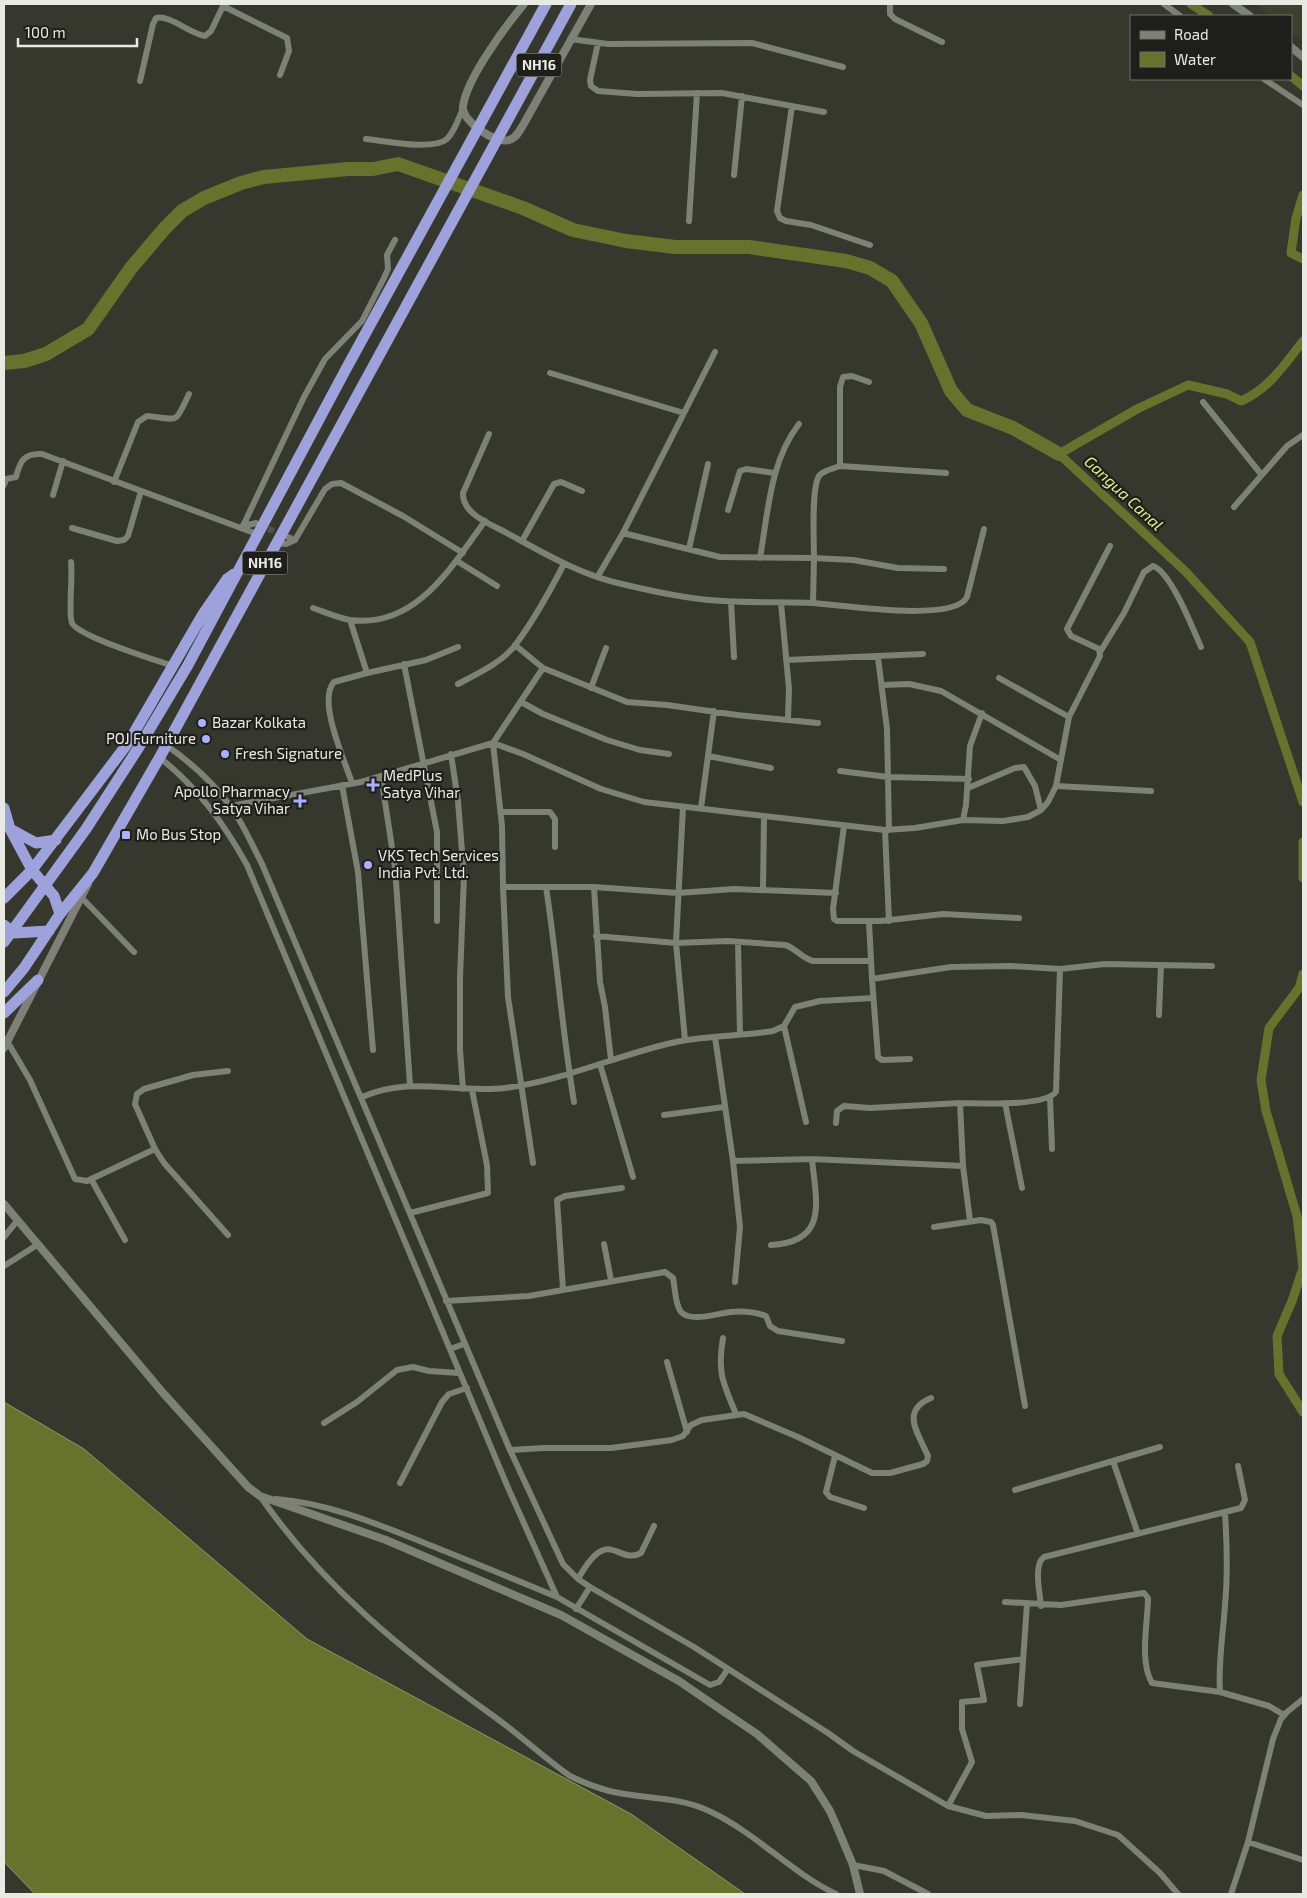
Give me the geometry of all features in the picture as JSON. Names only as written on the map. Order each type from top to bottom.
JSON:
[{"type":"highway","name":"NH16","points":[[4,942],[86,829],[139,747],[229,592],[257,529],[546,4]]},
{"type":"highway","name":"NH16","points":[[4,992],[24,968],[60,914],[93,873],[163,751],[571,4]]},
{"type":"highway","points":[[4,898],[32,870],[56,840],[128,743],[218,591],[227,579],[240,569]]},
{"type":"highway","points":[[4,808],[10,830],[32,870],[54,896],[60,914]]},
{"type":"highway","points":[[10,830],[31,842],[46,843],[56,840]]},
{"type":"highway","points":[[4,925],[14,933],[49,931]]},
{"type":"highway","points":[[4,1013],[38,980]]},
{"type":"street","points":[[366,139],[425,144],[441,142],[451,134],[484,60],[500,33],[524,4]]},
{"type":"street","points":[[463,108],[465,116],[490,136],[506,141],[514,138],[591,4]]},
{"type":"street","points":[[890,4],[890,14],[895,19],[942,42]]},
{"type":"street","points":[[1164,4],[1179,15]]},
{"type":"street","points":[[1233,4],[1249,15]]},
{"type":"street","points":[[140,81],[156,18],[166,18],[194,33],[205,36],[211,31],[223,5],[287,38],[289,51],[280,75]]},
{"type":"street","points":[[570,39],[598,43],[752,43],[843,67]]},
{"type":"street","points":[[598,43],[590,80],[593,89],[637,94],[722,93],[824,112]]},
{"type":"street","points":[[1292,48],[1303,57]]},
{"type":"street","points":[[1266,80],[1303,105]]},
{"type":"street","points":[[689,221],[698,93]]},
{"type":"street","points":[[734,175],[742,96]]},
{"type":"street","points":[[792,106],[783,157],[778,215],[786,221],[811,225],[870,245]]},
{"type":"street","points":[[243,525],[304,397],[325,359],[362,321],[388,269],[387,255],[395,240]]},
{"type":"street","points":[[598,576],[624,533],[715,352]]},
{"type":"street","points":[[550,373],[684,414]]},
{"type":"street","points":[[840,466],[842,435],[840,387],[843,377],[852,376],[869,382]]},
{"type":"street","points":[[114,482],[138,422],[147,416],[170,420],[175,418],[180,413],[189,394]]},
{"type":"street","points":[[1203,402],[1261,474]]},
{"type":"street","points":[[760,558],[774,473],[789,436],[799,424]]},
{"type":"street","points":[[489,434],[463,498],[468,509],[484,521],[564,564],[620,584],[698,599],[731,602],[814,603],[903,611],[953,607],[962,604],[968,597],[984,529]]},
{"type":"street","points":[[1234,507],[1261,474],[1288,446],[1302,436]]},
{"type":"street","points":[[4,485],[6,479],[16,477],[22,459],[28,455],[42,454],[63,460],[114,482],[257,529]]},
{"type":"street","points":[[53,495],[63,460]]},
{"type":"street","points":[[689,549],[708,464]]},
{"type":"street","points":[[814,603],[817,482],[824,472],[840,466],[946,474]]},
{"type":"street","points":[[728,510],[740,471],[746,469],[774,473]]},
{"type":"street","points":[[522,541],[554,484],[561,482],[582,491]]},
{"type":"street","points":[[276,543],[286,544],[295,540],[325,489],[332,484],[341,483],[403,516],[463,553]]},
{"type":"street","points":[[72,528],[117,541],[124,540],[128,536],[141,491]]},
{"type":"street","points":[[313,608],[350,620],[376,618],[402,612],[434,587],[457,561],[484,521]]},
{"type":"street","points":[[243,525],[249,525],[257,529]]},
{"type":"street","points":[[624,533],[713,556],[853,560],[898,568],[944,569]]},
{"type":"street","points":[[288,537],[295,540]]},
{"type":"street","points":[[1100,652],[1095,646],[1070,636],[1067,629],[1110,546]]},
{"type":"street","points":[[457,561],[497,586]]},
{"type":"street","points":[[71,562],[73,584],[71,616],[76,627],[93,637],[174,666]]},
{"type":"street","points":[[458,684],[498,660],[515,645],[547,596],[564,564]]},
{"type":"street","points":[[230,806],[352,783],[493,743],[523,754],[601,790],[644,802],[887,830],[963,820],[1003,821],[1028,818],[1041,810],[1048,802],[1056,786],[1069,717],[1098,660],[1100,652],[1124,613],[1144,572],[1153,566],[1162,572],[1202,647]]},
{"type":"street","points":[[731,602],[734,657]]},
{"type":"street","points":[[781,603],[786,660],[788,718]]},
{"type":"street","points":[[350,620],[367,672]]},
{"type":"street","points":[[515,645],[543,668],[627,702],[736,715],[788,718],[818,723]]},
{"type":"street","points":[[352,783],[330,716],[328,696],[334,682],[367,672],[426,660],[458,647]]},
{"type":"street","points":[[591,688],[606,648]]},
{"type":"street","points":[[786,660],[878,658],[923,654]]},
{"type":"street","points":[[878,658],[883,685],[888,777],[889,921]]},
{"type":"street","points":[[404,664],[438,843],[436,921]]},
{"type":"street","points":[[533,1163],[508,997],[500,812],[493,743],[543,668]]},
{"type":"street","points":[[999,678],[1069,717]]},
{"type":"street","points":[[883,685],[909,684],[941,691],[1061,760]]},
{"type":"street","points":[[521,702],[543,714],[607,740],[640,750],[669,754]]},
{"type":"street","points":[[702,808],[714,711]]},
{"type":"street","points":[[963,820],[969,778],[970,746],[982,713]]},
{"type":"street","points":[[163,751],[183,757],[209,781],[230,806],[262,864],[362,1097],[464,1344],[555,1551],[563,1564],[578,1579],[590,1587],[828,1732],[853,1751],[948,1806],[986,1816],[1020,1815],[1075,1821],[1118,1835],[1160,1873],[1178,1894]]},
{"type":"street","points":[[163,751],[228,830],[247,865],[509,1490],[557,1597]]},
{"type":"street","points":[[451,754],[464,876],[460,978],[460,1050],[463,1089]]},
{"type":"street","points":[[708,756],[771,768]]},
{"type":"street","points":[[968,788],[1015,768],[1024,767],[1035,786],[1041,810]]},
{"type":"street","points":[[840,771],[888,777],[969,778]]},
{"type":"street","points":[[381,776],[395,867],[410,1085]]},
{"type":"street","points":[[342,785],[358,872],[373,1050]]},
{"type":"street","points":[[1056,786],[1151,791]]},
{"type":"street","points":[[683,806],[676,943],[685,1040]]},
{"type":"street","points":[[500,812],[550,812],[555,819],[555,847]]},
{"type":"street","points":[[763,890],[764,816]]},
{"type":"street","points":[[844,826],[834,919],[842,922],[869,922],[943,914],[1020,918]]},
{"type":"street","points":[[93,873],[82,898],[6,1044],[30,1080],[72,1175],[78,1181],[91,1179],[155,1149]]},
{"type":"street","points":[[503,887],[594,887],[678,893],[734,889],[836,893]]},
{"type":"street","points":[[546,887],[574,1102]]},
{"type":"street","points":[[594,887],[600,982],[611,1060]]},
{"type":"street","points":[[82,898],[134,952]]},
{"type":"street","points":[[869,922],[878,1058],[882,1060],[910,1059]]},
{"type":"street","points":[[596,936],[676,943],[738,942],[785,944],[791,946],[806,959],[813,961],[871,961]]},
{"type":"street","points":[[738,942],[740,1034]]},
{"type":"street","points":[[872,979],[951,967],[1011,966],[1060,969],[1105,964],[1212,966]]},
{"type":"street","points":[[1159,1014],[1160,965]]},
{"type":"street","points":[[1052,1150],[1050,1098],[1056,1088],[1056,1043],[1060,969]]},
{"type":"street","points":[[362,1097],[380,1090],[410,1085],[472,1090],[522,1085],[685,1040],[773,1031],[784,1026],[795,1008],[802,1005],[820,1001],[873,998]]},
{"type":"street","points":[[784,1026],[806,1122]]},
{"type":"street","points":[[715,1037],[739,1204],[740,1227],[735,1282]]},
{"type":"street","points":[[600,1064],[633,1177]]},
{"type":"street","points":[[228,1071],[193,1075],[144,1089],[137,1094],[136,1104],[155,1149],[164,1163],[228,1235]]},
{"type":"street","points":[[410,1213],[488,1193],[487,1165],[472,1090]]},
{"type":"street","points":[[836,1123],[837,1111],[844,1106],[892,1107],[1050,1098]]},
{"type":"street","points":[[960,1102],[963,1166],[970,1222]]},
{"type":"street","points":[[1005,1102],[1022,1188]]},
{"type":"street","points":[[664,1115],[724,1107]]},
{"type":"street","points":[[733,1161],[812,1159],[963,1166]]},
{"type":"street","points":[[771,1246],[795,1241],[812,1227],[816,1202],[812,1159]]},
{"type":"street","points":[[91,1179],[125,1240]]},
{"type":"street","points":[[563,1289],[557,1200],[565,1196],[622,1188]]},
{"type":"street","points":[[4,1204],[189,1423],[248,1487],[264,1497],[386,1540],[560,1615],[679,1682],[757,1734],[811,1781],[830,1811],[853,1865],[860,1894]]},
{"type":"street","points":[[934,1227],[987,1220],[991,1222],[995,1229],[1025,1406]]},
{"type":"street","points":[[4,1237],[17,1221]]},
{"type":"street","points":[[604,1244],[612,1280]]},
{"type":"street","points":[[4,1266],[37,1245]]},
{"type":"street","points":[[446,1301],[529,1296],[665,1272],[673,1278],[681,1312],[687,1315],[731,1312],[760,1314],[766,1316],[772,1328],[778,1331],[842,1341]]},
{"type":"street","points":[[722,1338],[719,1358],[720,1374],[736,1414]]},
{"type":"street","points":[[450,1349],[464,1344]]},
{"type":"street","points":[[667,1362],[687,1432]]},
{"type":"street","points":[[324,1423],[357,1402],[397,1370],[413,1367],[429,1371],[460,1373]]},
{"type":"street","points":[[400,1483],[442,1402],[449,1394],[467,1388]]},
{"type":"street","points":[[510,1450],[623,1447],[672,1440],[687,1432],[691,1425],[697,1422],[736,1414],[752,1416],[876,1474],[890,1473],[926,1462],[928,1456],[914,1423],[914,1412],[916,1406],[931,1398]]},
{"type":"street","points":[[1015,1490],[1160,1447]]},
{"type":"street","points":[[835,1456],[826,1492],[830,1498],[864,1508]]},
{"type":"street","points":[[1113,1461],[1138,1534]]},
{"type":"street","points":[[1041,1606],[1039,1567],[1040,1560],[1044,1557],[1241,1508],[1244,1503],[1238,1466]]},
{"type":"street","points":[[264,1497],[309,1502],[353,1516],[494,1570],[557,1597],[704,1682],[713,1685],[719,1682],[726,1671]]},
{"type":"street","points":[[264,1497],[285,1532],[376,1626],[470,1701],[532,1744],[552,1763],[589,1785],[610,1791],[686,1803],[709,1811],[732,1824],[813,1883],[836,1894]]},
{"type":"street","points":[[1220,1692],[1218,1655],[1226,1603],[1228,1556],[1225,1513]]},
{"type":"street","points":[[578,1579],[591,1558],[602,1550],[611,1549],[633,1556],[641,1553],[654,1526]]},
{"type":"street","points":[[576,1609],[590,1587]]},
{"type":"street","points":[[1005,1602],[1041,1606],[1061,1605],[1144,1593],[1148,1598],[1146,1638],[1148,1673],[1152,1683],[1220,1692],[1269,1706],[1284,1715]]},
{"type":"street","points":[[1020,1704],[1027,1604]]},
{"type":"street","points":[[948,1806],[972,1762],[962,1729],[962,1702],[984,1700],[977,1666],[1023,1659]]},
{"type":"street","points":[[1232,1894],[1248,1842],[1265,1765],[1273,1739],[1284,1715],[1303,1699]]},
{"type":"street","points":[[1248,1842],[1303,1860]]},
{"type":"street","points":[[853,1865],[884,1871],[928,1894]]},
{"type":"shaded area","points":[[1255,4],[1303,4],[1303,41],[1292,32],[1292,15],[1270,15]]},
{"type":"water","points":[[4,1402],[84,1449],[307,1639],[631,1814],[745,1894],[35,1894],[4,1862]]},
{"type":"waterway","points":[[1191,4],[1208,15]]},
{"type":"waterway","points":[[1292,77],[1303,86]]},
{"type":"waterway","points":[[4,363],[24,361],[46,354],[88,329],[131,268],[165,228],[182,211],[204,198],[241,183],[264,177],[348,169],[373,169],[398,164],[523,208],[573,230],[626,241],[675,247],[749,247],[846,261],[870,268],[892,281],[921,323],[951,391],[967,410],[1013,428],[1059,454]]},
{"type":"waterway","name":"Gangua Canal","points":[[1303,195],[1296,218],[1291,253],[1303,259]]},
{"type":"waterway","name":"Gangua Canal","points":[[1303,341],[1268,383],[1241,401],[1227,394],[1188,385],[1137,409],[1059,454],[1185,571],[1250,642],[1303,802]]},
{"type":"waterway","name":"Gangua Canal","points":[[1303,842],[1303,878]]},
{"type":"waterway","name":"Gangua Canal","points":[[1303,974],[1299,988],[1269,1028],[1261,1080],[1266,1111],[1297,1216],[1303,1268],[1292,1301],[1277,1336],[1279,1374],[1303,1412]]},
{"type":"tunnel","points":[[260,525],[283,535]]},
{"type":"place","name":"Bazar Kolkata","points":[[202,723]]},
{"type":"place","name":"POJ Furniture","points":[[206,739]]},
{"type":"place","name":"Fresh Signature","points":[[225,754]]},
{"type":"place","name":"MedPlus Satya Vihar","points":[[373,785]]},
{"type":"place","name":"Apollo Pharmacy Satya Vihar","points":[[300,801]]},
{"type":"place","name":"Mo Bus Stop","points":[[126,835]]},
{"type":"place","name":"VKS Tech Services India Pvt. Ltd.","points":[[368,865]]}]
